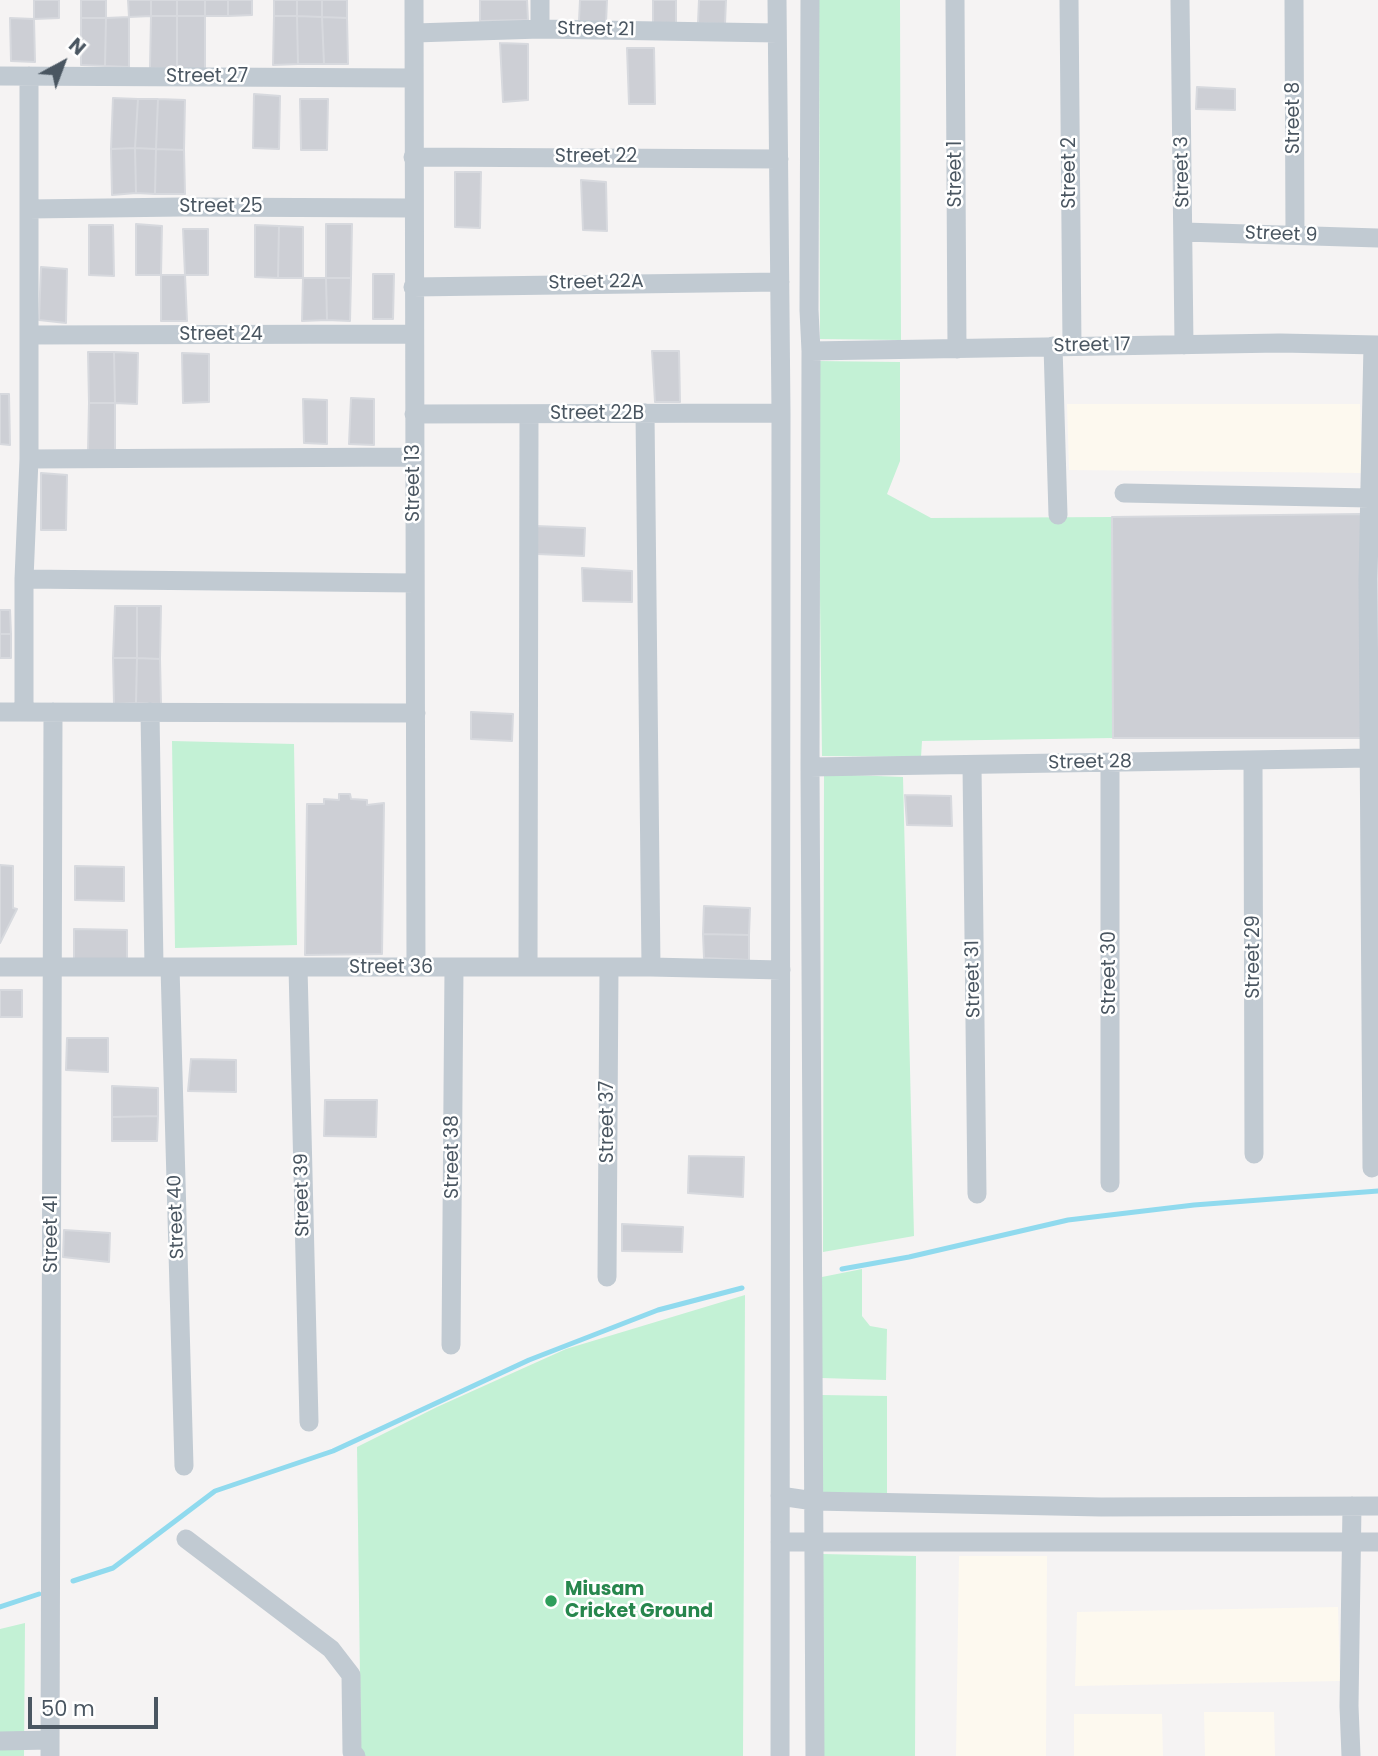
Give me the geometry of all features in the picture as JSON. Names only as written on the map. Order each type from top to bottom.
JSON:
[{"type":"street","name":"Street 13","points":[[414,0],[416,967]]},
{"type":"street","points":[[540,0],[540,29]]},
{"type":"street","points":[[777,0],[781,413],[780,1756]]},
{"type":"street","points":[[810,0],[808,310],[811,351],[810,767],[815,1756]]},
{"type":"street","name":"Street 1","points":[[955,0],[957,349]]},
{"type":"street","name":"Street 2","points":[[1058,515],[1069,0]]},
{"type":"street","name":"Street 3","points":[[1180,0],[1184,345]]},
{"type":"street","name":"Street 8","points":[[1294,0],[1295,235]]},
{"type":"street","name":"Street 21","points":[[415,33],[540,29],[778,33]]},
{"type":"street","name":"Street 27","points":[[0,76],[414,78]]},
{"type":"street","points":[[24,712],[24,579],[29,459],[29,76]]},
{"type":"street","points":[[778,100],[811,102]]},
{"type":"street","name":"Street 22","points":[[413,157],[779,159]]},
{"type":"street","name":"Street 25","points":[[29,209],[413,208]]},
{"type":"street","name":"Street 9","points":[[1184,232],[1378,238]]},
{"type":"street","name":"Street 22A","points":[[413,287],[780,282]]},
{"type":"street","name":"Street 24","points":[[29,335],[413,334]]},
{"type":"street","points":[[1372,1168],[1374,941],[1371,758],[1374,687],[1370,498],[1374,466],[1375,345]]},
{"type":"street","name":"Street 17","points":[[811,351],[1062,346],[1375,345]]},
{"type":"street","points":[[645,413],[651,967]]},
{"type":"street","name":"Street 22B","points":[[414,414],[781,413]]},
{"type":"street","points":[[528,967],[529,414]]},
{"type":"street","points":[[29,459],[414,457]]},
{"type":"street","points":[[1124,493],[1370,498]]},
{"type":"street","points":[[780,523],[810,525]]},
{"type":"street","points":[[24,579],[415,583]]},
{"type":"street","points":[[0,712],[416,713]]},
{"type":"street","name":"Street 41","points":[[50,1748],[53,712]]},
{"type":"street","name":"Street 40","points":[[150,712],[184,1466]]},
{"type":"street","name":"Street 28","points":[[810,767],[1371,758]]},
{"type":"street","name":"Street 29","points":[[1254,761],[1254,1154]]},
{"type":"street","name":"Street 30","points":[[1110,763],[1110,1184]]},
{"type":"street","name":"Street 31","points":[[972,765],[977,1194]]},
{"type":"street","points":[[781,886],[811,887]]},
{"type":"street","name":"Street 36","points":[[0,967],[651,967],[781,970]]},
{"type":"street","name":"Street 39","points":[[298,967],[309,1422]]},
{"type":"street","name":"Street 37","points":[[607,1277],[609,967]]},
{"type":"street","name":"Street 38","points":[[451,1345],[454,968]]},
{"type":"street","points":[[780,1496],[814,1500],[1101,1507],[1378,1506]]},
{"type":"street","points":[[1352,1506],[1349,1706],[1352,1756]]},
{"type":"street","points":[[186,1539],[331,1649],[351,1675],[352,1752],[356,1756]]},
{"type":"street","points":[[780,1542],[1378,1542]]},
{"type":"street","points":[[0,1741],[50,1748]]},
{"type":"shaded area","points":[[1067,404],[1360,404],[1362,473],[1069,470]]},
{"type":"shaded area","points":[[959,1556],[1047,1556],[1046,1756],[956,1756]]},
{"type":"shaded area","points":[[1338,1607],[1340,1681],[1075,1686],[1077,1612]]},
{"type":"shaded area","points":[[1204,1712],[1274,1712],[1275,1756],[1205,1756]]},
{"type":"shaded area","points":[[1074,1714],[1162,1714],[1163,1756],[1074,1756]]},
{"type":"green space","points":[[819,0],[900,0],[901,340],[820,339]]},
{"type":"green space","points":[[817,361],[900,362],[900,461],[887,494],[931,518],[1112,517],[1113,738],[922,741],[921,757],[822,756]]},
{"type":"green space","points":[[172,741],[294,744],[297,945],[175,948]]},
{"type":"green space","points":[[824,774],[903,777],[914,1236],[823,1252]]},
{"type":"green space","points":[[862,1269],[862,1316],[870,1326],[887,1329],[886,1380],[822,1378],[822,1277]]},
{"type":"green space","name":"Miusam Cricket Ground","points":[[745,1295],[743,1756],[361,1756],[357,1447],[437,1407],[566,1349]]},
{"type":"green space","points":[[822,1395],[887,1396],[887,1494],[822,1492]]},
{"type":"green space","points":[[822,1554],[916,1556],[915,1756],[822,1756]]},
{"type":"green space","points":[[25,1623],[24,1756],[0,1756],[0,1629]]},
{"type":"building","points":[[34,0],[59,0],[59,18],[34,19]]},
{"type":"building","points":[[81,0],[106,0],[106,18],[81,18]]},
{"type":"building","points":[[128,0],[151,0],[151,16],[129,17]]},
{"type":"building","points":[[151,0],[177,0],[177,16],[151,16]]},
{"type":"building","points":[[177,0],[205,0],[205,16],[177,16]]},
{"type":"building","points":[[205,0],[228,0],[228,16],[205,16]]},
{"type":"building","points":[[228,0],[252,0],[252,15],[228,16]]},
{"type":"building","points":[[274,0],[297,0],[297,16],[274,16]]},
{"type":"building","points":[[297,0],[322,0],[322,17],[297,16]]},
{"type":"building","points":[[322,0],[347,0],[347,18],[322,17]]},
{"type":"building","points":[[480,0],[527,0],[528,20],[480,21]]},
{"type":"building","points":[[580,0],[607,0],[606,23],[579,21]]},
{"type":"building","points":[[653,0],[676,0],[676,24],[653,23]]},
{"type":"building","points":[[699,0],[726,0],[725,24],[698,23]]},
{"type":"building","points":[[151,16],[177,16],[177,69],[150,68]]},
{"type":"building","points":[[177,16],[205,16],[205,69],[177,69]]},
{"type":"building","points":[[274,16],[297,16],[298,64],[273,65]]},
{"type":"building","points":[[297,16],[322,17],[324,64],[298,64]]},
{"type":"building","points":[[129,17],[129,67],[105,66],[106,18]]},
{"type":"building","points":[[322,17],[347,18],[348,64],[324,64]]},
{"type":"building","points":[[10,18],[34,19],[35,62],[11,61]]},
{"type":"building","points":[[81,18],[106,18],[105,66],[81,65]]},
{"type":"building","points":[[500,43],[528,44],[528,100],[503,102]]},
{"type":"building","points":[[627,48],[654,48],[655,104],[629,104]]},
{"type":"building","points":[[1197,87],[1235,89],[1235,110],[1196,109]]},
{"type":"building","points":[[254,94],[280,96],[279,149],[253,148]]},
{"type":"building","points":[[113,98],[138,99],[135,148],[111,149]]},
{"type":"building","points":[[138,99],[158,99],[156,149],[135,148]]},
{"type":"building","points":[[158,99],[185,100],[184,150],[156,149]]},
{"type":"building","points":[[300,99],[328,99],[327,150],[301,150]]},
{"type":"building","points":[[135,148],[156,149],[155,194],[136,193]]},
{"type":"building","points":[[135,148],[136,193],[112,195],[111,149]]},
{"type":"building","points":[[156,149],[184,150],[185,194],[155,194]]},
{"type":"building","points":[[455,172],[481,172],[480,228],[455,227]]},
{"type":"building","points":[[581,180],[606,182],[607,231],[583,230]]},
{"type":"building","points":[[136,224],[162,226],[161,275],[136,275]]},
{"type":"building","points":[[326,224],[352,224],[351,278],[326,278]]},
{"type":"building","points":[[89,225],[113,225],[114,276],[89,275]]},
{"type":"building","points":[[255,225],[279,226],[278,278],[255,277]]},
{"type":"building","points":[[279,226],[303,227],[303,278],[278,278]]},
{"type":"building","points":[[183,229],[208,229],[208,275],[185,275]]},
{"type":"building","points":[[41,267],[67,269],[66,323],[39,320]]},
{"type":"building","points":[[373,274],[394,274],[393,319],[373,319]]},
{"type":"building","points":[[161,275],[185,275],[187,321],[161,321]]},
{"type":"building","points":[[303,278],[326,278],[327,320],[302,321]]},
{"type":"building","points":[[326,278],[351,278],[350,321],[327,320]]},
{"type":"building","points":[[652,351],[679,351],[680,402],[655,402]]},
{"type":"building","points":[[88,352],[114,352],[115,403],[89,403]]},
{"type":"building","points":[[114,352],[138,353],[137,404],[115,403]]},
{"type":"building","points":[[182,353],[209,354],[209,402],[183,403]]},
{"type":"building","points":[[0,394],[9,394],[10,445],[0,444]]},
{"type":"building","points":[[351,398],[374,399],[374,445],[349,444]]},
{"type":"building","points":[[303,399],[327,400],[327,444],[304,443]]},
{"type":"building","points":[[89,403],[115,403],[115,452],[88,452]]},
{"type":"building","points":[[41,473],[67,475],[66,530],[41,530]]},
{"type":"building","points":[[1361,514],[1363,738],[1113,738],[1112,517]]},
{"type":"building","points":[[536,526],[585,528],[584,556],[537,554]]},
{"type":"building","points":[[582,568],[632,571],[632,602],[583,601]]},
{"type":"building","points":[[115,606],[137,606],[137,658],[113,658]]},
{"type":"building","points":[[137,606],[161,606],[160,659],[137,658]]},
{"type":"building","points":[[0,610],[10,610],[11,634],[0,634]]},
{"type":"building","points":[[0,634],[11,634],[11,658],[0,658]]},
{"type":"building","points":[[113,658],[137,658],[136,703],[114,704]]},
{"type":"building","points":[[137,658],[160,659],[161,704],[136,703]]},
{"type":"building","points":[[471,712],[513,714],[512,741],[471,739]]},
{"type":"building","points":[[339,794],[350,794],[351,799],[367,800],[367,805],[384,803],[382,954],[305,955],[307,804],[324,804],[324,799],[339,800]]},
{"type":"building","points":[[905,795],[951,796],[952,826],[907,825]]},
{"type":"building","points":[[0,865],[13,866],[13,908],[17,909],[0,943]]},
{"type":"building","points":[[75,866],[124,867],[124,901],[75,900]]},
{"type":"building","points":[[704,906],[750,908],[749,935],[703,934]]},
{"type":"building","points":[[74,929],[127,930],[127,959],[74,959]]},
{"type":"building","points":[[703,934],[749,935],[749,960],[704,958]]},
{"type":"building","points":[[0,990],[22,990],[22,1017],[0,1017]]},
{"type":"building","points":[[67,1038],[108,1038],[108,1072],[66,1070]]},
{"type":"building","points":[[191,1059],[236,1060],[236,1092],[188,1091]]},
{"type":"building","points":[[112,1086],[158,1088],[158,1116],[112,1117]]},
{"type":"building","points":[[325,1100],[377,1100],[376,1137],[324,1136]]},
{"type":"building","points":[[158,1116],[157,1141],[112,1141],[112,1117]]},
{"type":"building","points":[[689,1156],[744,1157],[743,1197],[688,1193]]},
{"type":"building","points":[[622,1224],[683,1227],[682,1252],[622,1251]]},
{"type":"building","points":[[64,1230],[110,1233],[109,1262],[63,1257]]},
{"type":"waterway","points":[[842,1269],[909,1257],[1068,1220],[1194,1205],[1378,1191]]},
{"type":"waterway","points":[[73,1581],[113,1568],[215,1491],[333,1451],[529,1360],[658,1310],[742,1288]]},
{"type":"waterway","points":[[0,1607],[39,1594]]},
{"type":"place","name":"Miusam Cricket Ground","points":[[551,1601]]}]
